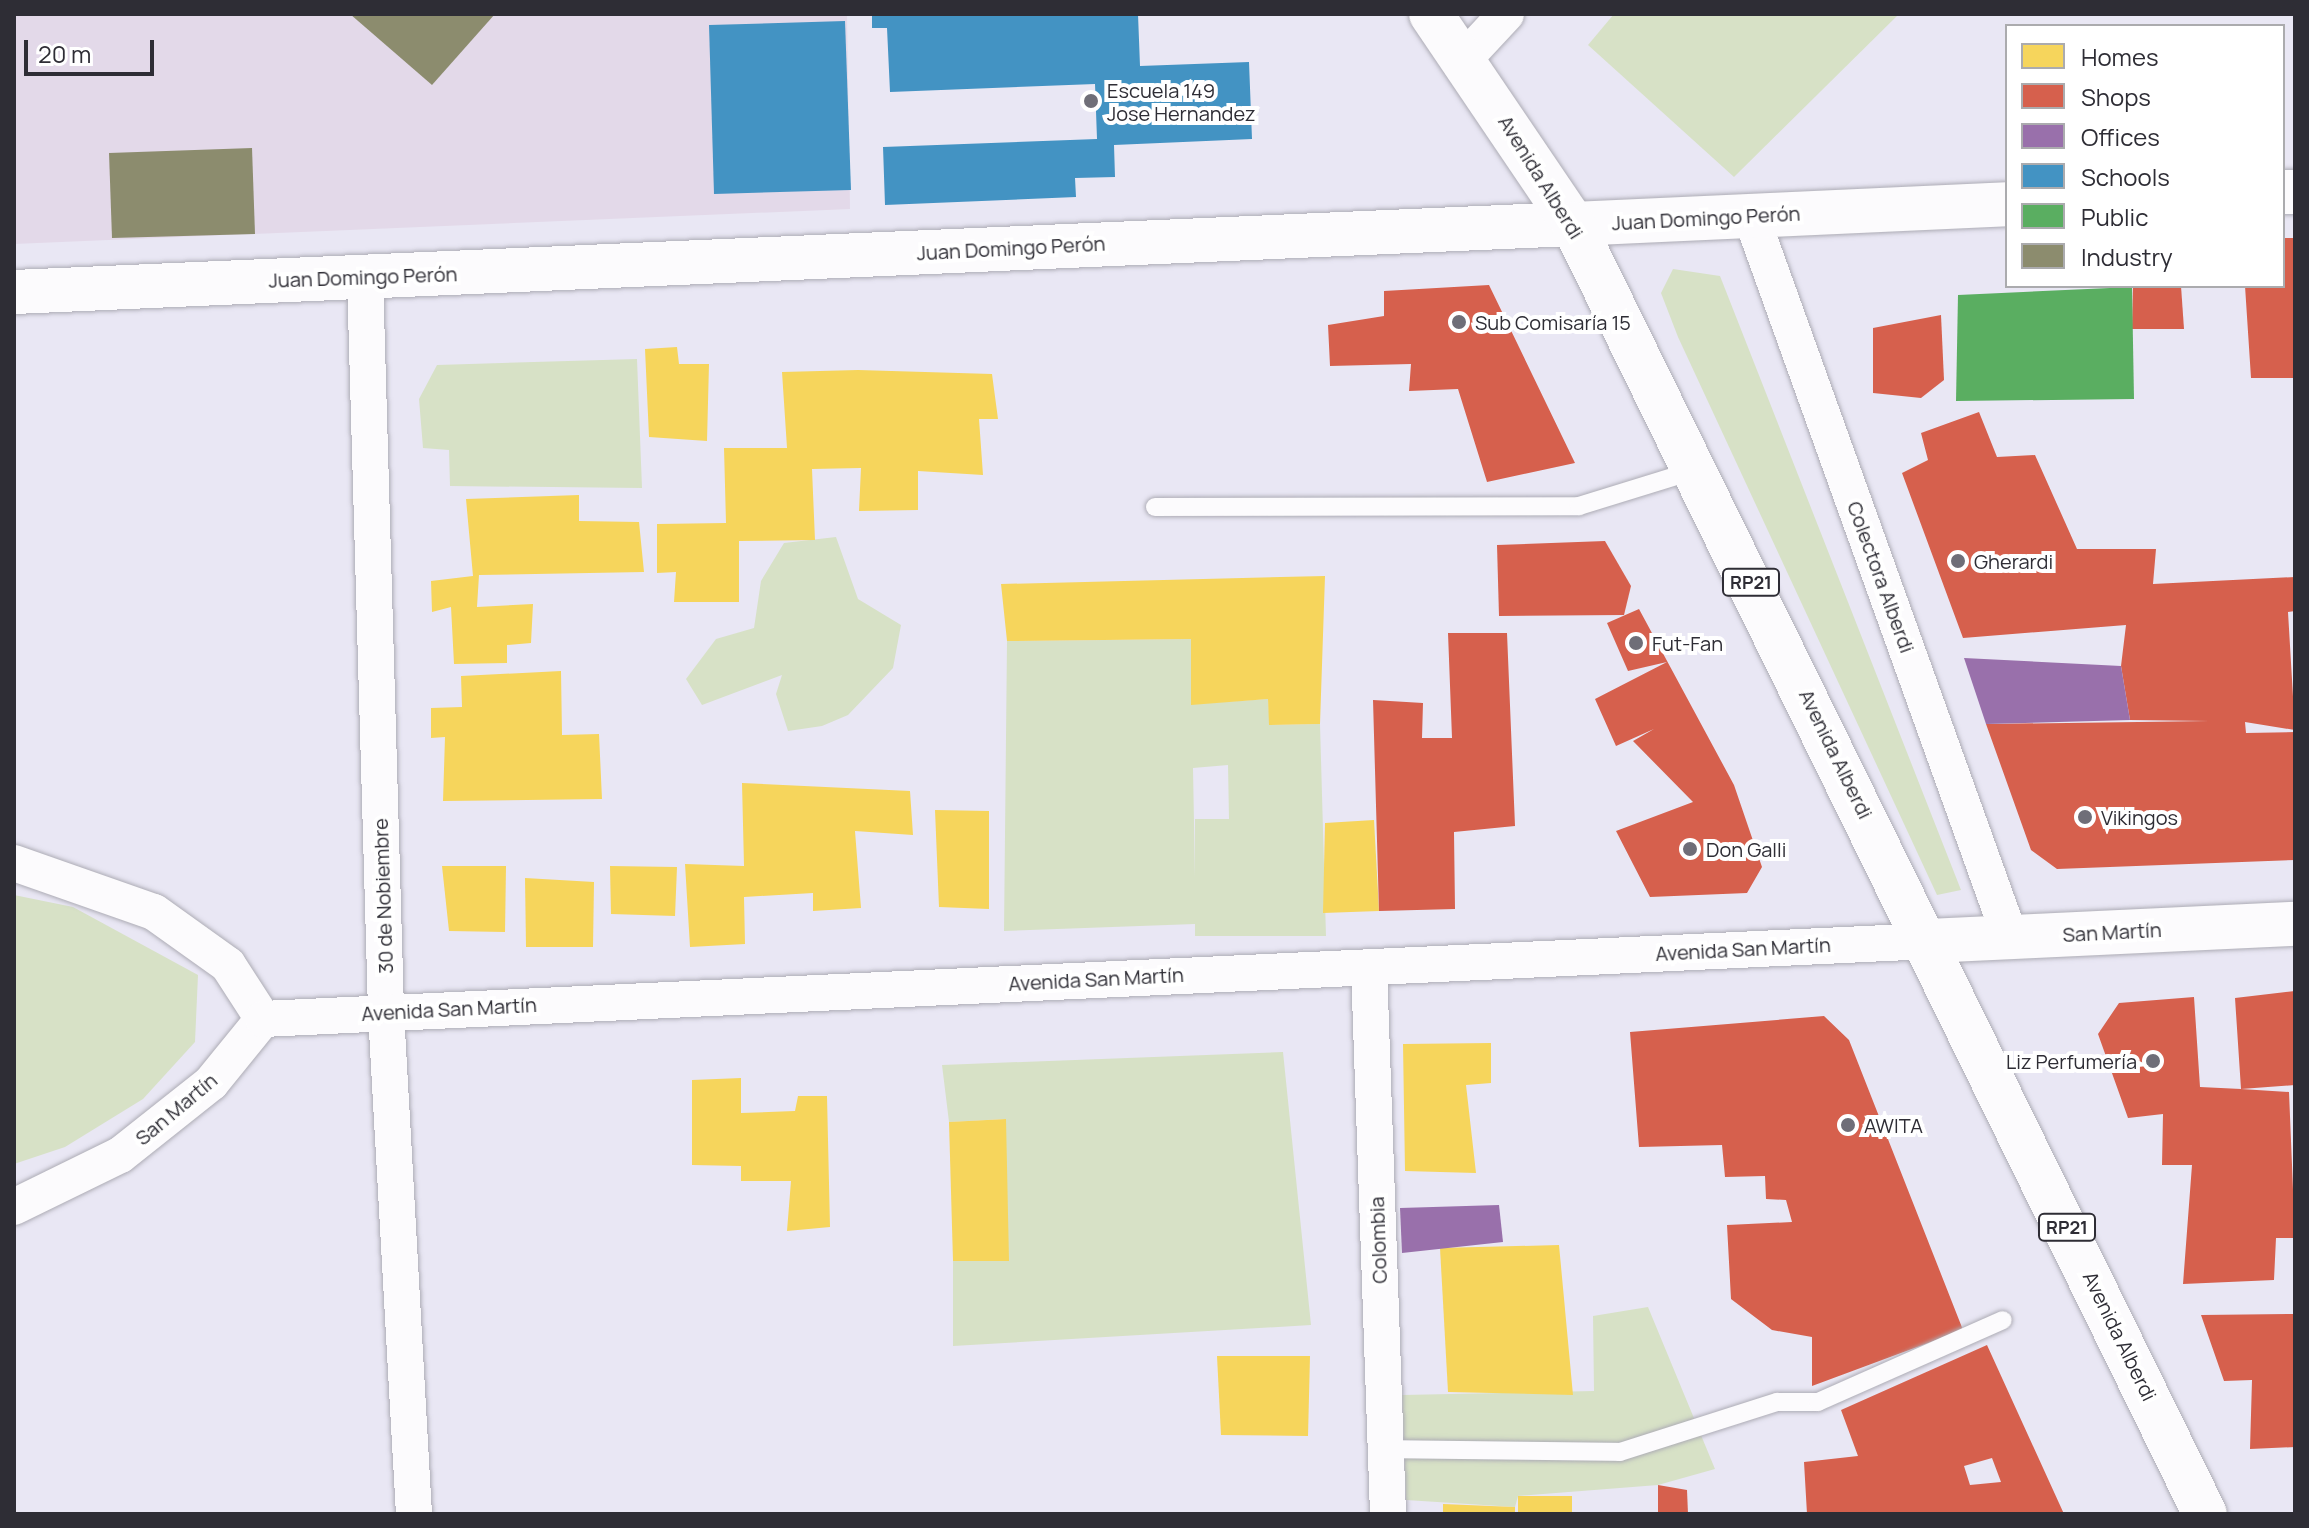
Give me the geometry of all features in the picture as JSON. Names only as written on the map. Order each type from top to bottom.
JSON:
[{"type":"main road","name":"Avenida Alberdi","points":[[1431,14],[1465,58],[1573,224],[1929,941],[2205,1514]]},
{"type":"main road","name":"Juan Domingo Perón","points":[[14,292],[2005,204]]},
{"type":"main road","name":"San Martín","points":[[1929,941],[2295,924]]},
{"type":"street","points":[[1465,58],[1506,14]]},
{"type":"street","name":"Colectora Alberdi","points":[[1751,216],[2010,937]]},
{"type":"street","name":"30 de Nobiembre","points":[[365,277],[386,1012],[414,1514]]},
{"type":"street","points":[[14,863],[154,912],[228,965],[263,1019]]},
{"type":"street","name":"Avenida San Martín","points":[[263,1019],[1929,941]]},
{"type":"street","name":"Colombia","points":[[1369,967],[1388,1514]]},
{"type":"street","name":"San Martín","points":[[14,1207],[120,1155],[211,1083],[263,1019]]},
{"type":"lane","points":[[1155,507],[1579,506],[1695,470]]},
{"type":"lane","points":[[1386,1449],[1620,1452],[1777,1402],[1818,1402],[2003,1320]]},
{"type":"shaded area","points":[[14,14],[847,14],[850,209],[14,244]]},
{"type":"green space","points":[[1614,14],[1899,14],[1734,177],[1588,45]]},
{"type":"green space","points":[[1673,269],[1720,276],[1961,890],[1937,895],[1678,337],[1661,293]]},
{"type":"green space","points":[[637,359],[642,488],[450,486],[449,450],[423,448],[419,399],[437,365]]},
{"type":"green space","points":[[836,537],[858,599],[901,625],[893,668],[848,715],[822,726],[788,731],[776,694],[782,675],[702,705],[686,679],[716,639],[754,628],[761,581],[784,543]]},
{"type":"green space","points":[[1191,639],[1192,704],[1268,699],[1270,725],[1320,724],[1326,936],[1195,936],[1195,924],[1004,931],[1007,641]],"holes":[[[1228,765],[1229,819],[1195,819],[1195,878],[1193,768]]]},
{"type":"green space","points":[[14,895],[73,907],[198,975],[195,1042],[143,1099],[65,1147],[14,1164]]},
{"type":"green space","points":[[1283,1052],[1311,1325],[953,1346],[953,1261],[1005,1119],[949,1122],[942,1065]]},
{"type":"green space","points":[[1648,1307],[1715,1469],[1658,1485],[1518,1496],[1515,1507],[1406,1500],[1402,1395],[1594,1391],[1593,1316]]},
{"type":"building: Homes","points":[[677,347],[679,364],[709,364],[707,441],[649,437],[645,349]]},
{"type":"building: Homes","points":[[858,370],[992,374],[998,419],[979,419],[983,475],[918,471],[918,510],[859,511],[861,468],[812,469],[815,540],[739,541],[739,602],[674,602],[676,572],[657,573],[657,524],[726,523],[724,448],[787,448],[782,372]]},
{"type":"building: Homes","points":[[579,495],[579,521],[639,522],[644,572],[479,575],[477,607],[533,604],[531,643],[507,645],[507,663],[454,664],[451,607],[432,612],[431,581],[473,576],[466,499]]},
{"type":"building: Homes","points":[[1325,576],[1320,724],[1269,725],[1268,699],[1191,705],[1191,639],[1007,641],[1001,584]]},
{"type":"building: Homes","points":[[561,671],[562,735],[599,734],[602,799],[443,801],[445,737],[431,738],[431,708],[462,707],[461,676]]},
{"type":"building: Homes","points":[[742,783],[910,791],[913,835],[855,831],[861,908],[813,911],[813,893],[744,897],[745,944],[690,947],[685,864],[744,866]]},
{"type":"building: Homes","points":[[935,810],[989,811],[989,909],[939,907]]},
{"type":"building: Homes","points":[[1374,820],[1379,911],[1323,913],[1325,823]]},
{"type":"building: Homes","points":[[442,866],[506,866],[505,932],[449,931]]},
{"type":"building: Homes","points":[[610,866],[677,867],[675,916],[611,914]]},
{"type":"building: Homes","points":[[525,878],[594,882],[593,947],[526,947]]},
{"type":"building: Homes","points":[[1491,1043],[1491,1083],[1466,1085],[1476,1173],[1405,1171],[1403,1044]]},
{"type":"building: Homes","points":[[741,1078],[741,1113],[795,1111],[798,1096],[827,1096],[830,1227],[787,1231],[791,1181],[741,1181],[741,1166],[692,1165],[692,1080]]},
{"type":"building: Homes","points":[[1006,1119],[1009,1261],[953,1261],[949,1122]]},
{"type":"building: Homes","points":[[1559,1245],[1573,1395],[1448,1392],[1440,1248]]},
{"type":"building: Homes","points":[[1217,1356],[1310,1356],[1308,1436],[1221,1435]]},
{"type":"building: Homes","points":[[1518,1496],[1572,1496],[1572,1514],[1518,1514]]},
{"type":"building: Homes","points":[[1443,1504],[1515,1507],[1515,1514],[1443,1514]]},
{"type":"building: Shops","points":[[2285,238],[2295,238],[2295,378],[2251,378],[2245,288],[2285,288]]},
{"type":"building: Shops","points":[[1489,285],[1575,463],[1487,482],[1458,389],[1409,391],[1411,364],[1330,366],[1328,325],[1384,316],[1384,291]]},
{"type":"building: Shops","points":[[2133,288],[2181,288],[2184,329],[2132,329]]},
{"type":"building: Shops","points":[[1941,315],[1944,380],[1921,398],[1873,393],[1873,328]]},
{"type":"building: Shops","points":[[1979,412],[1997,457],[2035,455],[2077,549],[2156,549],[2153,584],[2295,577],[2295,611],[2288,612],[2295,730],[2245,722],[2246,733],[2295,732],[2295,860],[2057,869],[2031,850],[1986,724],[2209,721],[2130,720],[2121,666],[2126,625],[1963,638],[1902,473],[1928,460],[1921,433]]},
{"type":"building: Shops","points":[[1605,541],[1631,586],[1624,615],[1499,616],[1497,545]]},
{"type":"building: Shops","points":[[1639,609],[1734,785],[1762,867],[1747,893],[1650,897],[1616,831],[1693,802],[1633,741],[1654,729],[1616,746],[1595,699],[1667,662],[1628,671],[1607,623]]},
{"type":"building: Shops","points":[[1448,633],[1507,633],[1515,826],[1454,832],[1455,909],[1379,911],[1373,700],[1423,703],[1422,738],[1452,738]]},
{"type":"building: Shops","points":[[2295,991],[2295,1085],[2241,1089],[2235,998]]},
{"type":"building: Shops","points":[[2194,997],[2200,1087],[2289,1092],[2295,1238],[2276,1238],[2274,1280],[2183,1284],[2192,1165],[2162,1165],[2163,1114],[2128,1118],[2098,1034],[2119,1003]]},
{"type":"building: Shops","points":[[1824,1016],[1849,1040],[1963,1330],[1812,1386],[1812,1337],[1772,1330],[1731,1299],[1727,1225],[1792,1222],[1786,1200],[1766,1199],[1765,1176],[1725,1177],[1722,1145],[1639,1147],[1630,1032]]},
{"type":"building: Shops","points":[[2295,1314],[2295,1447],[2250,1449],[2252,1380],[2224,1381],[2201,1315]]},
{"type":"building: Shops","points":[[1987,1345],[2064,1514],[1807,1514],[1804,1462],[1858,1456],[1841,1410]],"holes":[[[1992,1458],[2001,1482],[1970,1485],[1964,1466]]]},
{"type":"building: Shops","points":[[1658,1485],[1687,1490],[1688,1514],[1658,1514]]},
{"type":"building: Offices","points":[[1964,658],[2121,666],[2130,720],[1986,724]]},
{"type":"building: Offices","points":[[1499,1205],[1503,1242],[1402,1253],[1400,1208]]},
{"type":"building: Schools","points":[[872,14],[1138,14],[1140,66],[1249,62],[1252,139],[1114,145],[1115,177],[1075,178],[1076,197],[885,205],[883,147],[1097,139],[1095,84],[890,92],[887,28],[872,28]]},
{"type":"building: Schools","points":[[845,21],[851,190],[714,194],[709,25]]},
{"type":"building: Public","points":[[2132,288],[2134,399],[1956,401],[1958,295]]},
{"type":"building: Industry","points":[[350,14],[495,14],[432,85]]},
{"type":"building: Industry","points":[[252,148],[255,234],[112,238],[109,153]]},
{"type":"place","name":"Escuela 149 Jose Hernandez","points":[[1091,101]]},
{"type":"place","name":"Sub Comisaría 15","points":[[1459,322]]},
{"type":"place","name":"Gherardi","points":[[1958,561]]},
{"type":"place","name":"Fut-Fan","points":[[1636,643]]},
{"type":"place","name":"Vikingos","points":[[2085,817]]},
{"type":"place","name":"Don Galli","points":[[1690,849]]},
{"type":"place","name":"Liz Perfumería","points":[[2153,1061]]},
{"type":"place","name":"AWITA","points":[[1848,1125]]}]
